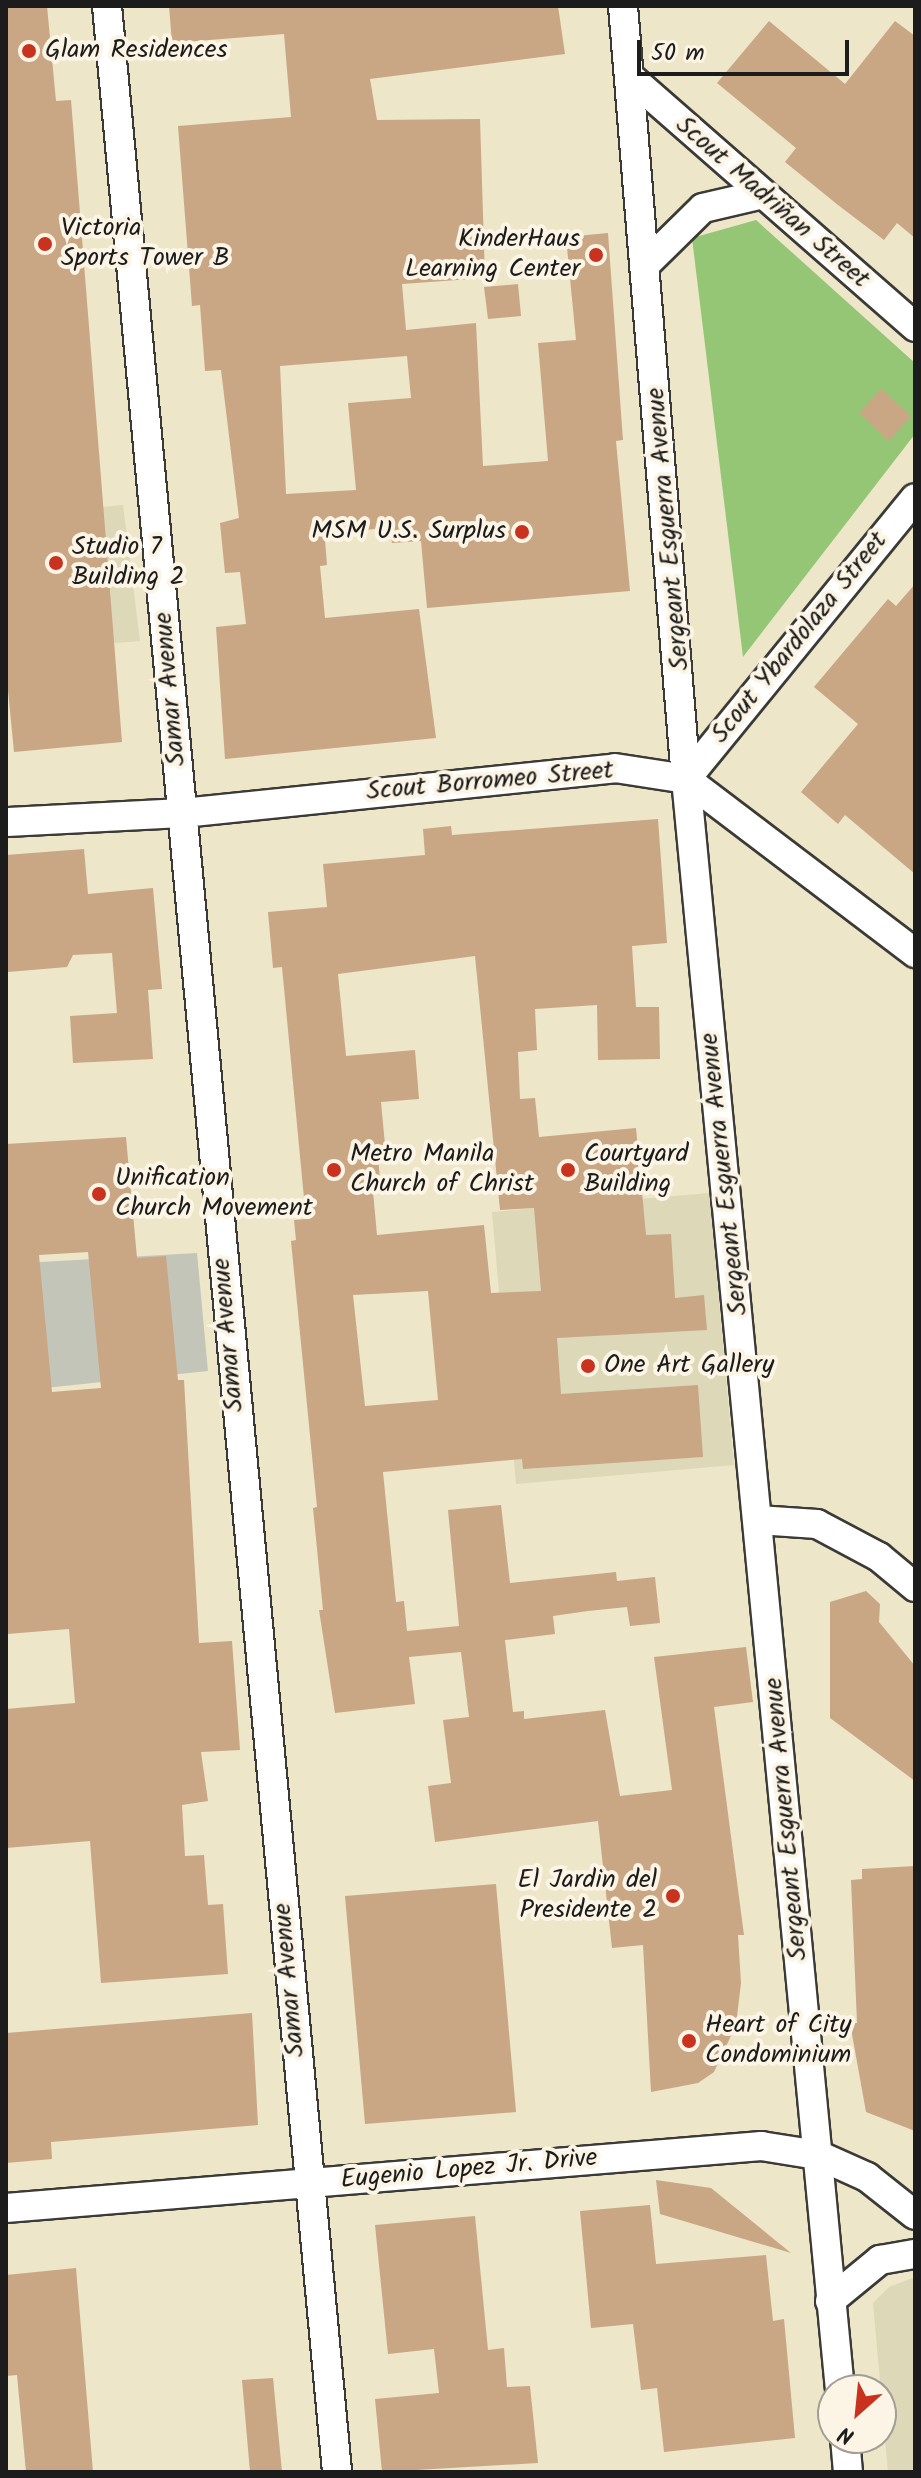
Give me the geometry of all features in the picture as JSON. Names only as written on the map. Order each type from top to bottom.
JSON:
[{"type":"street","name":"Samar Avenue","points":[[107,6],[337,2472]]},
{"type":"street","name":"Sergeant Esguerra Avenue","points":[[623,6],[647,263],[686,779],[838,2374]]},
{"type":"street","name":"Scout Madriñan Street","points":[[631,78],[759,195],[915,327]]},
{"type":"street","points":[[647,263],[703,208],[759,195]]},
{"type":"street","name":"Scout Ybardolaza Street","points":[[686,779],[915,498]]},
{"type":"street","name":"Scout Borromeo Street","points":[[6,822],[183,813],[615,768],[686,779],[915,953]]},
{"type":"street","points":[[758,1520],[817,1524],[879,1557],[915,1587]]},
{"type":"street","name":"Eugenio Lopez Jr. Drive","points":[[6,2208],[761,2146],[818,2155],[867,2177],[915,2215]]},
{"type":"street","points":[[830,2301],[880,2260],[915,2254]]},
{"type":"shaded area","name":"Studio 7 Building 2","points":[[123,505],[140,641],[6,652],[6,516]]},
{"type":"shaded area","points":[[709,1193],[734,1465],[516,1484],[492,1212]]},
{"type":"shaded area","points":[[197,1253],[208,1371],[6,1392],[6,1264]]},
{"type":"shaded area","points":[[915,2277],[915,2472],[888,2472],[886,2454],[897,2454],[897,2374],[879,2374],[873,2303],[889,2287]]},
{"type":"green space","points":[[756,220],[915,363],[915,434],[743,657],[692,238]]},
{"type":"building","points":[[6,6],[47,6],[56,101],[71,100],[122,742],[14,752],[6,670]]},
{"type":"building","points":[[169,6],[558,6],[565,54],[370,79],[377,120],[480,119],[485,278],[402,284],[406,330],[476,323],[483,466],[548,461],[538,343],[576,340],[566,237],[608,233],[623,440],[616,441],[630,591],[427,608],[421,541],[392,543],[390,527],[342,533],[343,539],[325,540],[327,565],[320,566],[325,618],[419,609],[436,738],[225,759],[216,627],[246,624],[240,572],[225,573],[220,523],[239,518],[221,370],[205,371],[200,305],[192,306],[178,126],[291,117],[284,34],[172,43]],"holes":[[[407,356],[411,398],[348,403],[356,490],[286,494],[280,366]]]},
{"type":"building","points":[[769,21],[845,84],[895,21],[915,36],[915,238],[897,223],[884,240],[838,205],[785,162],[796,148],[717,83]]},
{"type":"building","points":[[518,284],[521,316],[488,319],[484,287]]},
{"type":"building","points":[[881,389],[911,416],[889,441],[859,413]]},
{"type":"building","points":[[915,584],[915,874],[845,815],[838,824],[801,792],[858,724],[814,687],[888,599],[896,606]]},
{"type":"building","points":[[658,819],[667,943],[632,946],[636,1007],[659,1007],[660,1059],[598,1060],[597,1005],[535,1009],[537,1050],[518,1052],[520,1099],[535,1098],[539,1137],[636,1128],[646,1235],[671,1234],[675,1298],[704,1295],[707,1330],[557,1338],[561,1394],[698,1385],[703,1457],[523,1469],[522,1459],[383,1472],[396,1602],[404,1601],[407,1631],[459,1626],[448,1510],[501,1505],[510,1583],[616,1572],[617,1581],[655,1577],[660,1623],[630,1626],[627,1607],[588,1611],[553,1616],[555,1634],[505,1640],[513,1712],[524,1711],[524,1719],[605,1710],[620,1796],[672,1790],[654,1657],[746,1647],[753,1702],[714,1707],[744,1935],[738,1935],[741,1983],[736,2025],[714,2072],[698,2083],[651,2092],[643,1945],[612,1948],[598,1821],[435,1842],[428,1786],[451,1783],[443,1720],[469,1717],[461,1652],[409,1657],[415,1704],[335,1713],[319,1610],[323,1610],[313,1508],[317,1507],[291,1241],[296,1240],[294,1220],[306,1219],[282,967],[273,968],[268,912],[327,907],[323,864],[425,855],[423,829],[451,826],[452,835]],"holes":[[[475,956],[500,1210],[534,1208],[541,1291],[491,1293],[484,1225],[377,1235],[373,1192],[381,1191],[377,1146],[385,1145],[381,1102],[419,1099],[415,1050],[346,1056],[338,974]],[[428,1291],[438,1400],[365,1406],[353,1295]]]},
{"type":"building","points":[[84,849],[88,894],[153,888],[162,989],[148,990],[153,1059],[73,1063],[70,1016],[117,1013],[112,953],[73,955],[67,967],[8,972],[6,855]]},
{"type":"building","points":[[126,1137],[137,1258],[166,1256],[178,1380],[184,1380],[199,1643],[232,1641],[240,1750],[201,1752],[208,1801],[182,1805],[185,1856],[204,1855],[208,1905],[223,1904],[228,1974],[101,1983],[90,1841],[6,1848],[6,1709],[75,1703],[69,1629],[7,1634],[6,1144]],"holes":[[[88,1252],[101,1388],[52,1392],[39,1255]]]},
{"type":"building","points":[[866,1591],[880,1604],[879,1622],[915,1666],[915,1781],[830,1718],[830,1602]]},
{"type":"building","points":[[915,1866],[915,2131],[866,2112],[850,2023],[857,2023],[851,1880],[862,1879],[862,1869]]},
{"type":"building","points":[[496,1884],[516,2112],[365,2124],[345,1896]]},
{"type":"building","points":[[252,2013],[258,2125],[51,2142],[52,2159],[6,2163],[6,2033]]},
{"type":"building","points":[[656,2180],[711,2188],[791,2253],[660,2214]]},
{"type":"building","points":[[650,2205],[656,2264],[766,2255],[773,2321],[784,2319],[795,2438],[664,2452],[657,2388],[641,2390],[633,2324],[591,2328],[580,2211]]},
{"type":"building","points":[[475,2216],[488,2350],[504,2348],[507,2387],[530,2386],[538,2463],[382,2472],[375,2399],[439,2393],[434,2349],[388,2354],[375,2225]]},
{"type":"building","points":[[76,2268],[93,2472],[26,2472],[17,2375],[6,2376],[6,2275]]},
{"type":"building","points":[[273,2378],[282,2472],[250,2472],[242,2380]]},
{"type":"place","name":"Glam Residences","points":[[29,51]]},
{"type":"place","name":"Victoria Sports Tower B","points":[[45,244]]},
{"type":"place","name":"KinderHaus Learning Center","points":[[596,255]]},
{"type":"place","name":"MSM U.S. Surplus","points":[[522,532]]},
{"type":"place","name":"Studio 7 Building 2","points":[[56,563]]},
{"type":"place","name":"Metro Manila Church of Christ","points":[[334,1170]]},
{"type":"place","name":"Courtyard Building","points":[[568,1170]]},
{"type":"place","name":"Unification Church Movement","points":[[99,1194]]},
{"type":"place","name":"One Art Gallery","points":[[588,1366]]},
{"type":"place","name":"El Jardin del Presidente 2","points":[[673,1896]]},
{"type":"place","name":"Heart of City Condominium","points":[[689,2041]]}]
